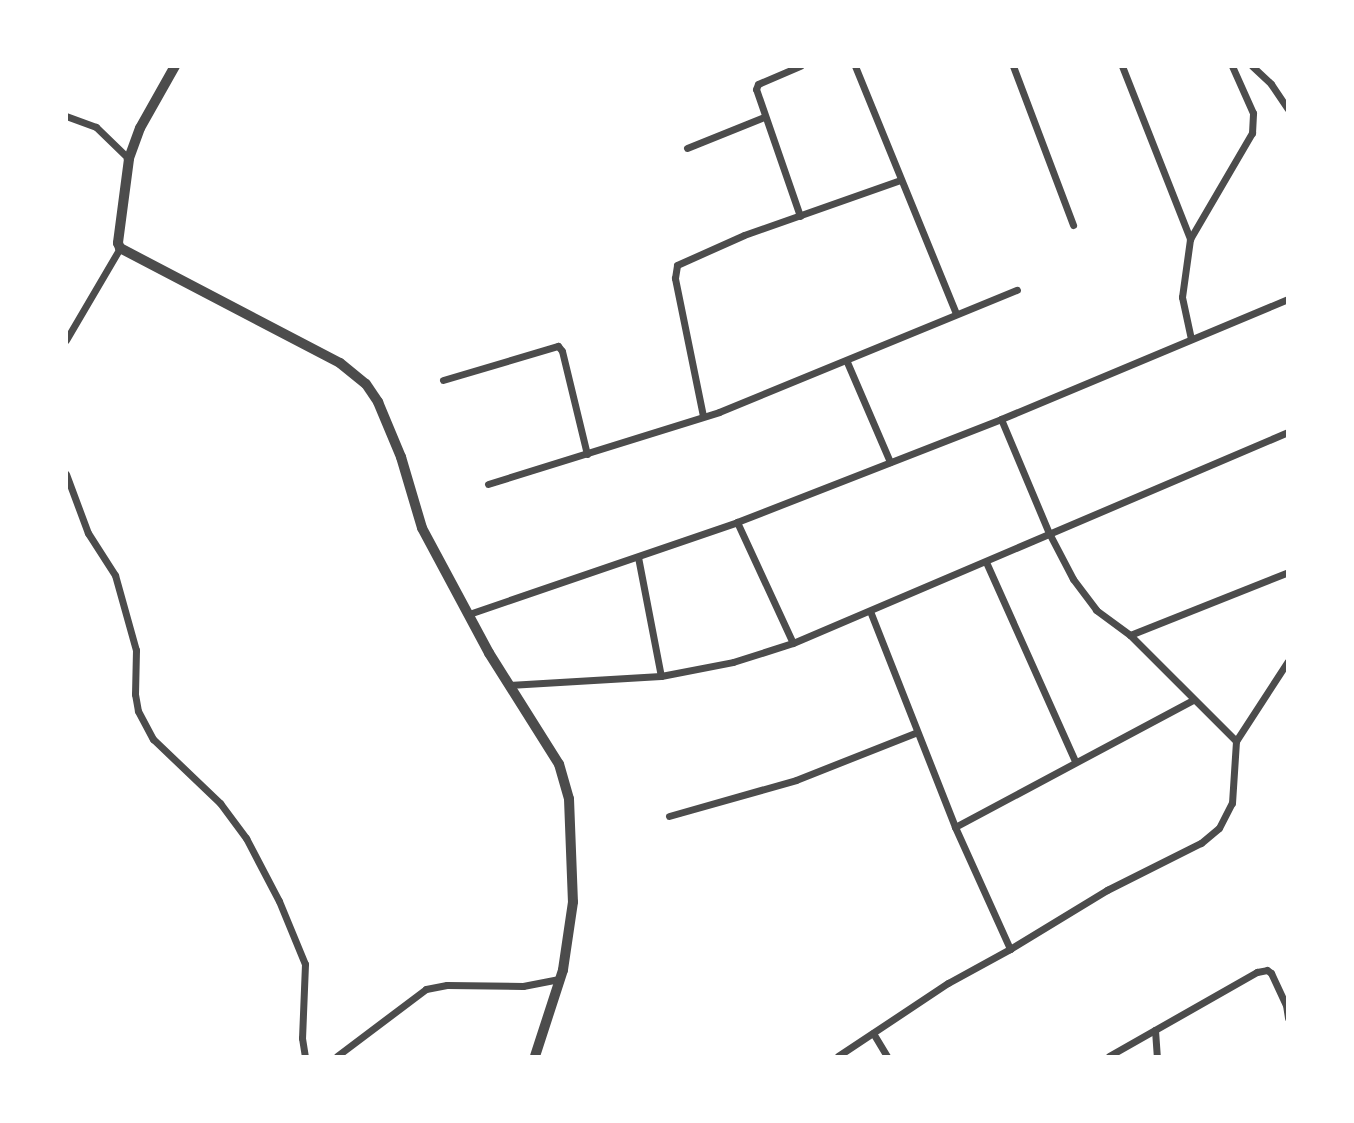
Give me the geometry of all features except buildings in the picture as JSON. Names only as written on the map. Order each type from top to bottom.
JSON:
[{"type":"street","points":[[175,66],[140,128],[129,159],[118,243],[120,248],[328,356],[366,384],[379,402],[401,457],[422,528],[509,685],[559,764],[569,799],[573,902],[560,979],[535,1056]]},
{"type":"street","points":[[800,66],[758,84],[756,89],[800,216]]},
{"type":"street","points":[[856,66],[956,314]]},
{"type":"street","points":[[1013,66],[1073,225]]},
{"type":"street","points":[[1122,66],[1190,239]]},
{"type":"street","points":[[1191,339],[1182,296],[1190,239],[1252,133],[1253,113],[1232,66]]},
{"type":"street","points":[[1252,66],[1271,84],[1287,109]]},
{"type":"street","points":[[66,116],[96,127],[129,159]]},
{"type":"street","points":[[687,148],[764,117]]},
{"type":"street","points":[[703,416],[674,278],[677,265],[722,244],[900,180]]},
{"type":"street","points":[[66,340],[120,248]]},
{"type":"street","points":[[488,484],[703,416],[847,362],[1017,290]]},
{"type":"street","points":[[468,614],[737,522],[1001,419],[1287,299]]},
{"type":"street","points":[[443,380],[558,346],[562,351],[587,454]]},
{"type":"street","points":[[847,362],[890,462]]},
{"type":"street","points":[[1001,419],[1049,533],[1073,579],[1096,610],[1130,635],[1236,741]]},
{"type":"street","points":[[509,685],[661,676],[733,662],[793,643],[1287,432]]},
{"type":"street","points":[[66,474],[88,533],[115,575],[136,650],[135,694],[138,711],[153,739],[220,803],[246,838],[279,901],[304,964],[306,982],[302,1038],[305,1056]]},
{"type":"street","points":[[737,522],[793,643]]},
{"type":"street","points":[[638,557],[661,676]]},
{"type":"street","points":[[986,562],[1075,761]]},
{"type":"street","points":[[1130,635],[1287,572]]},
{"type":"street","points":[[870,611],[956,827],[1010,949]]},
{"type":"street","points":[[838,1056],[948,983],[1107,890],[1201,843],[1219,828],[1232,803],[1236,741],[1287,661]]},
{"type":"street","points":[[956,827],[1193,700]]},
{"type":"street","points":[[668,816],[796,780],[917,732]]},
{"type":"street","points":[[1108,1056],[1256,972],[1267,970],[1271,973],[1286,1005],[1287,1018]]},
{"type":"street","points":[[337,1056],[426,989],[447,985],[523,986],[560,979]]},
{"type":"street","points":[[1155,1030],[1157,1056]]},
{"type":"street","points":[[873,1033],[887,1056]]}]
